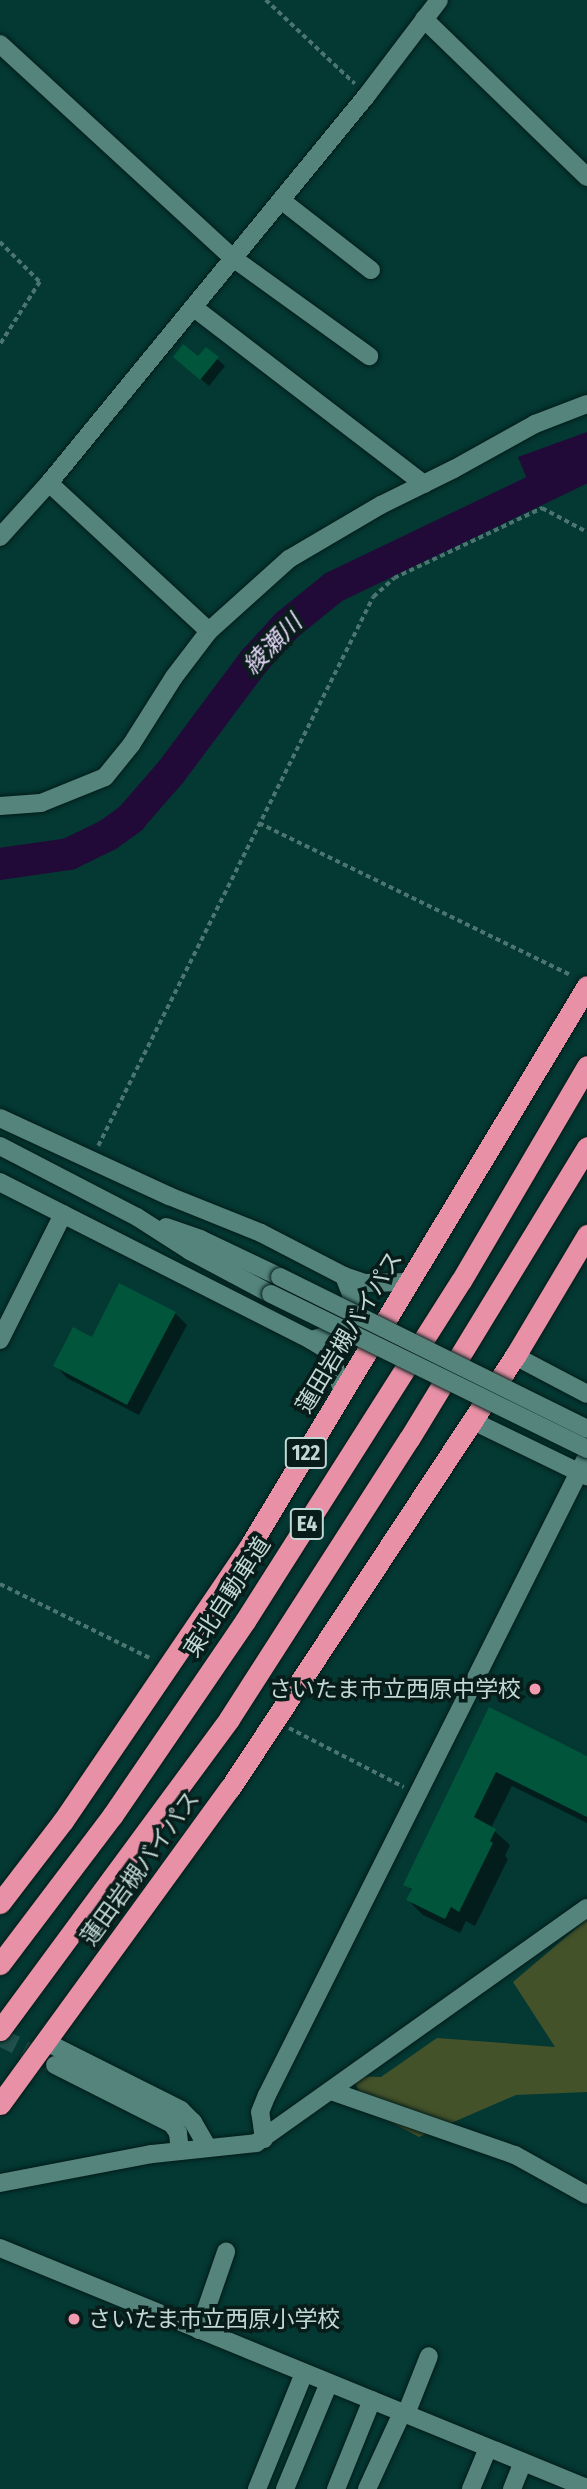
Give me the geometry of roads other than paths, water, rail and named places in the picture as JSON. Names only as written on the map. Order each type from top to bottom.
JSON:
[{"type":"highway","name":"蓮田岩槻バイパス","points":[[0,1903],[63,1821],[251,1544],[410,1282],[583,983]]},
{"type":"highway","name":"東北自動車道","points":[[0,1964],[112,1816],[244,1621],[461,1281],[587,1066]]},
{"type":"highway","name":"E4","points":[[0,2030],[131,1856],[236,1708],[416,1428],[587,1147]]},
{"type":"highway","name":"蓮田岩槻バイパス","points":[[0,2104],[230,1788],[515,1356],[587,1234]]},
{"type":"street","points":[[0,537],[49,483],[367,95],[439,0]]},
{"type":"street","points":[[425,19],[587,177]]},
{"type":"street","points":[[0,44],[233,258],[369,356]]},
{"type":"street","points":[[281,200],[371,270]]},
{"type":"street","points":[[193,307],[424,484]]},
{"type":"street","points":[[0,806],[41,803],[105,777],[209,631],[289,559],[381,505],[535,424],[587,404]]},
{"type":"street","points":[[49,483],[209,631]]},
{"type":"street","points":[[0,1118],[261,1233],[344,1276],[364,1283],[410,1282]]},
{"type":"street","points":[[0,1146],[137,1217],[190,1251],[271,1294],[587,1449]]},
{"type":"street","points":[[0,1182],[330,1352],[343,1393]]},
{"type":"street","points":[[0,1340],[63,1213]]},
{"type":"street","points":[[137,1217],[200,1239],[587,1429]]},
{"type":"street","points":[[310,1340],[334,1333],[352,1297],[344,1276]]},
{"type":"street","points":[[515,1356],[587,1394]]},
{"type":"street","points":[[264,2139],[260,2112],[267,2095],[584,1468],[473,1421]]},
{"type":"street","points":[[0,2183],[180,2151],[256,2143],[587,1908]]},
{"type":"street","points":[[46,2042],[181,2110],[193,2122],[208,2148]]},
{"type":"street","points":[[55,2066],[172,2124],[178,2133],[180,2151]]},
{"type":"street","points":[[331,2091],[515,2155],[587,2195]]},
{"type":"street","points":[[0,2248],[488,2448],[585,2483]]},
{"type":"street","points":[[199,2330],[226,2252]]},
{"type":"street","points":[[367,2489],[429,2356]]},
{"type":"street","points":[[257,2489],[304,2373]]},
{"type":"street","points":[[285,2489],[329,2383]]},
{"type":"street","points":[[336,2489],[372,2400]]},
{"type":"street","points":[[471,2489],[488,2448]]},
{"type":"street","points":[[512,2489],[523,2462]]},
{"type":"waterway","name":"綾瀬川","points":[[0,864],[69,854],[108,835],[131,818],[171,772],[254,661],[287,625],[334,587],[587,466]]},
{"type":"tunnel","points":[[0,2037],[55,2065]]},
{"type":"place","name":"さいたま市立西原中学校","points":[[535,1689]]},
{"type":"place","name":"さいたま市立西原小学校","points":[[74,2319]]}]
